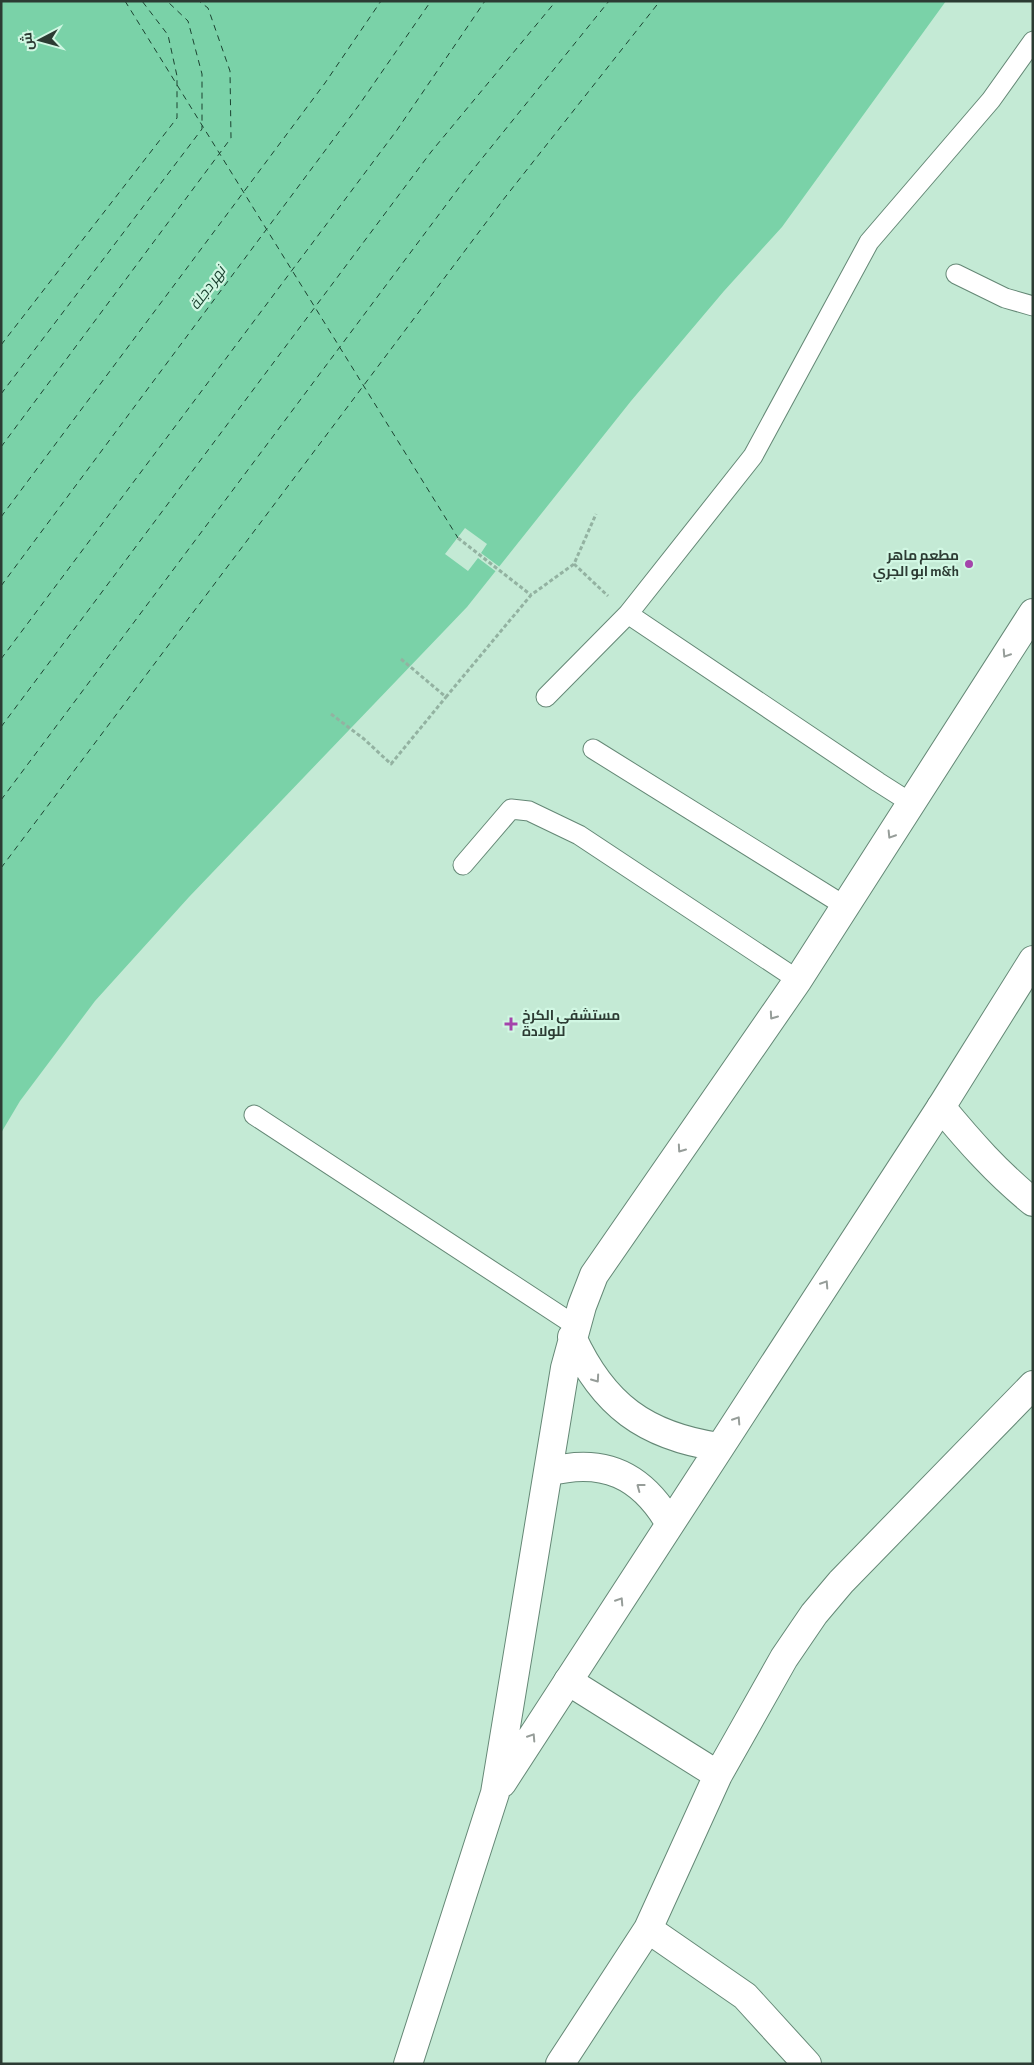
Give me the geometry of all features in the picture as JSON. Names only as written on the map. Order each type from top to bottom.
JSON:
[{"type":"street","points":[[408,2064],[495,1793],[565,1368],[574,1331],[594,1276],[798,980],[1033,613]]},
{"type":"street","points":[[495,1793],[941,1107],[1033,960]]},
{"type":"street","points":[[941,1107],[969,1141],[1014,1186],[1033,1202]]},
{"type":"street","points":[[574,1331],[584,1362],[600,1385],[626,1411],[641,1422],[665,1435],[692,1443],[719,1447]]},
{"type":"street","points":[[560,2064],[648,1929],[718,1775],[784,1658],[814,1614],[841,1582],[1033,1385]]},
{"type":"street","points":[[548,1472],[568,1467],[589,1466],[610,1470],[629,1478],[646,1491],[660,1506],[670,1524]]},
{"type":"street","points":[[568,1681],[718,1775]]},
{"type":"street","points":[[648,1929],[745,1996],[807,2064]]},
{"type":"lane","points":[[546,697],[628,614],[753,456],[869,242],[991,100],[1033,41]]},
{"type":"lane","points":[[956,274],[1005,298],[1033,306]]},
{"type":"lane","points":[[628,614],[911,803]]},
{"type":"lane","points":[[593,749],[845,906]]},
{"type":"lane","points":[[463,865],[511,809],[529,811],[578,835],[798,980]]},
{"type":"lane","points":[[254,1115],[574,1331]]},
{"type":"path","points":[[331,714],[364,739],[391,764],[531,595],[574,564],[596,514]]},
{"type":"path","points":[[458,538],[531,595]]},
{"type":"path","points":[[574,564],[628,614]]},
{"type":"path","points":[[401,659],[446,697]]},
{"type":"water","name":"نهر دجلة","points":[[1,1],[946,1],[782,227],[724,291],[631,401],[467,607],[189,897],[95,1001],[20,1101],[1,1133]]},
{"type":"pier","points":[[465,528],[487,544],[481,553],[501,568],[498,573],[478,558],[468,571],[445,554]]},
{"type":"ferry route","points":[[125,1],[458,538]]},
{"type":"ferry route","points":[[1,345],[177,118],[177,76],[168,35],[142,1]]},
{"type":"ferry route","points":[[1,394],[202,129],[202,74],[188,21],[167,1]]},
{"type":"ferry route","points":[[1,447],[231,138],[230,71],[208,8],[199,1]]},
{"type":"ferry route","points":[[1,517],[325,83],[381,1]]},
{"type":"ferry route","points":[[1,586],[359,105],[431,1]]},
{"type":"ferry route","points":[[1,659],[397,130],[485,1]]},
{"type":"ferry route","points":[[1,727],[431,152],[556,1]]},
{"type":"ferry route","points":[[1,800],[467,177],[609,1]]},
{"type":"ferry route","points":[[1,868],[503,200],[660,1]]},
{"type":"place","name":"مطعم ماهر ابو الجري m&h","points":[[969,564]]},
{"type":"place","name":"مستشفى الكرخ للولادة","points":[[511,1024]]}]
